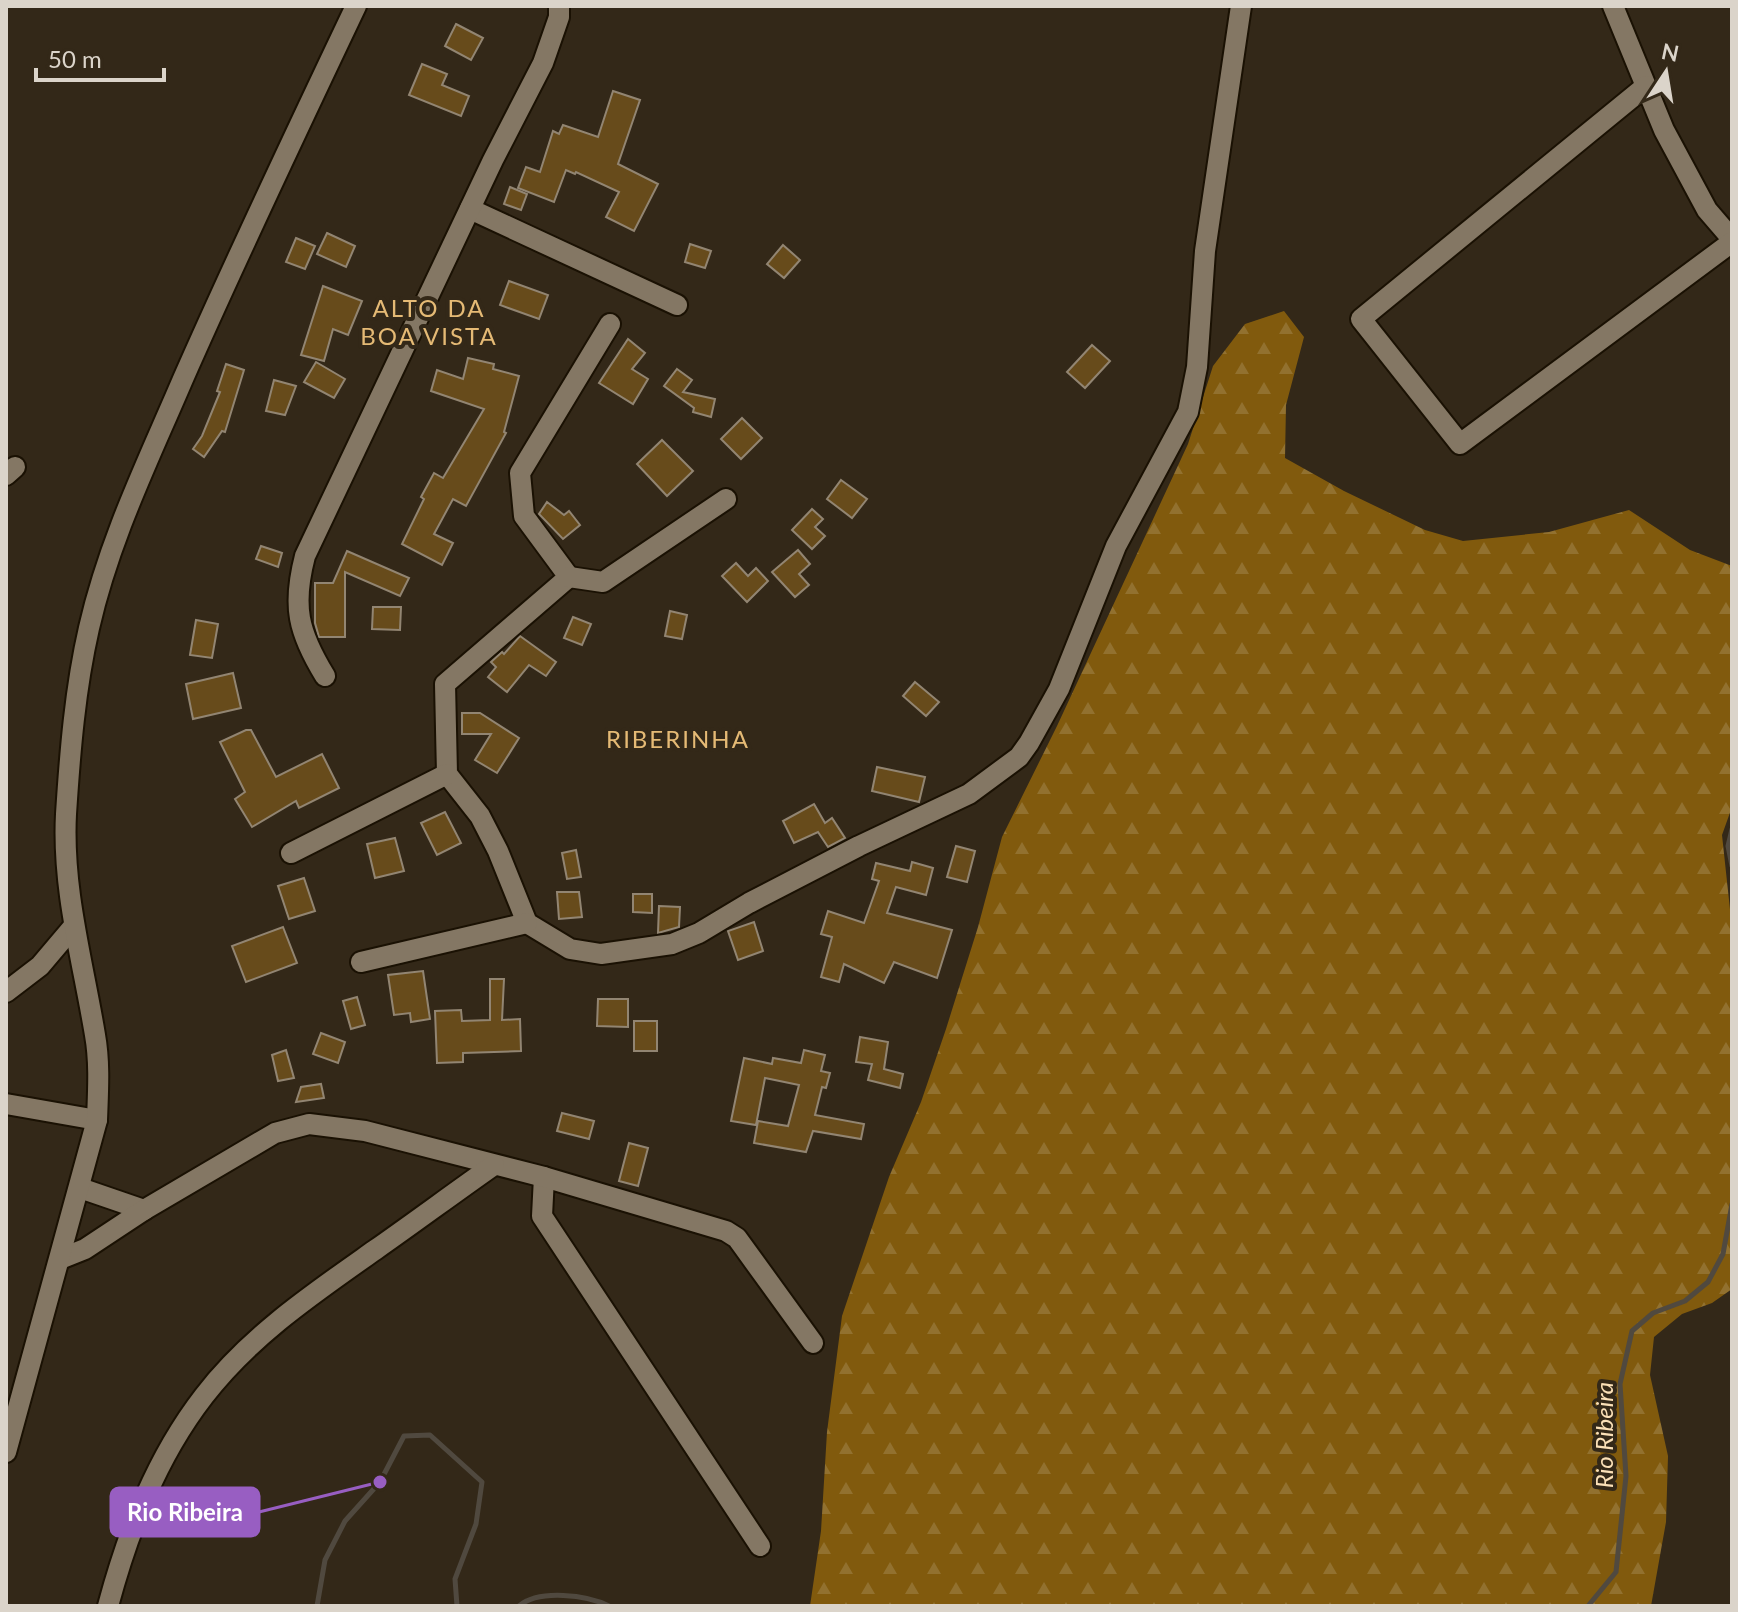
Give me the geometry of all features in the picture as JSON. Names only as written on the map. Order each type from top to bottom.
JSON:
[{"type":"street","points":[[6,1452],[97,1120],[98,1062],[73,927],[66,841],[75,709],[89,629],[111,549],[135,488],[217,300],[356,6]]},
{"type":"street","points":[[325,676],[308,649],[298,613],[297,594],[305,556],[543,63],[559,17],[559,6]]},
{"type":"street","points":[[569,577],[445,684],[447,774],[480,816],[498,851],[527,923],[570,949],[601,954],[672,944],[699,933],[749,903],[859,846],[969,794],[1024,750],[1059,689],[1116,546],[1188,412],[1197,367],[1205,251],[1241,6]]},
{"type":"street","points":[[1613,6],[1646,86],[1664,130],[1707,210],[1732,240],[1460,444],[1361,319],[1646,86]]},
{"type":"street","points":[[470,209],[677,305]]},
{"type":"street","points":[[610,324],[520,473],[524,516],[569,577],[603,582],[726,499]]},
{"type":"street","points":[[291,853],[447,774]]},
{"type":"street","points":[[361,962],[527,923]]},
{"type":"street","points":[[6,992],[40,966],[73,927]]},
{"type":"street","points":[[6,1104],[97,1120]]},
{"type":"street","points":[[60,1259],[85,1249],[144,1210],[275,1133],[309,1124],[365,1131],[544,1177],[726,1231],[737,1238],[813,1343]]},
{"type":"street","points":[[108,1606],[149,1487],[184,1425],[228,1368],[311,1295],[494,1165]]},
{"type":"street","points":[[544,1177],[542,1216],[760,1546]]},
{"type":"street","points":[[80,1188],[144,1210]]},
{"type":"green space","points":[[1284,311],[1304,337],[1286,405],[1285,458],[1425,530],[1463,541],[1549,532],[1629,510],[1690,550],[1732,566],[1732,807],[1722,835],[1732,928],[1732,1289],[1712,1303],[1682,1314],[1654,1337],[1650,1375],[1668,1456],[1666,1522],[1651,1606],[810,1606],[821,1531],[827,1432],[842,1316],[889,1177],[921,1102],[946,1029],[1002,837],[1188,444],[1213,366],[1245,324]]},
{"type":"building","points":[[456,24],[483,38],[471,60],[445,46]]},
{"type":"building","points":[[422,64],[447,74],[442,85],[469,96],[461,116],[409,95]]},
{"type":"building","points":[[613,91],[640,100],[618,164],[658,184],[634,231],[606,217],[619,192],[576,172],[566,170],[554,202],[518,188],[526,167],[540,172],[553,131],[559,134],[563,125],[598,137]]},
{"type":"building","points":[[510,187],[527,194],[521,210],[504,204]]},
{"type":"building","points":[[327,233],[355,246],[346,267],[317,254]]},
{"type":"building","points":[[296,238],[315,246],[305,269],[286,262]]},
{"type":"building","points":[[690,244],[711,251],[705,268],[685,262]]},
{"type":"building","points":[[783,245],[800,260],[784,278],[767,264]]},
{"type":"building","points":[[509,281],[548,295],[539,319],[500,305]]},
{"type":"building","points":[[323,286],[362,301],[348,335],[333,329],[324,361],[301,355]]},
{"type":"building","points":[[628,339],[645,353],[632,369],[648,379],[633,404],[599,383]]},
{"type":"building","points":[[1092,345],[1110,361],[1085,388],[1067,372]]},
{"type":"building","points":[[468,358],[494,364],[493,369],[519,376],[506,433],[466,506],[453,499],[434,534],[453,543],[442,565],[402,544],[434,473],[443,478],[484,409],[431,391],[437,370],[463,379]]},
{"type":"building","points":[[316,362],[345,379],[334,398],[304,382]]},
{"type":"building","points":[[226,364],[244,370],[225,432],[222,431],[204,457],[193,449],[202,436],[220,392],[217,391]]},
{"type":"building","points":[[677,369],[692,380],[683,392],[715,399],[711,417],[693,412],[694,408],[664,386]]},
{"type":"building","points":[[274,380],[296,386],[285,415],[266,411]]},
{"type":"building","points":[[742,418],[762,438],[741,459],[721,439]]},
{"type":"building","points":[[662,440],[693,471],[667,496],[637,464]]},
{"type":"building","points":[[841,480],[867,499],[852,518],[827,499]]},
{"type":"building","points":[[547,502],[564,515],[569,511],[580,525],[563,539],[539,514]]},
{"type":"building","points":[[812,509],[823,519],[815,527],[825,536],[812,549],[792,530]]},
{"type":"building","points":[[261,546],[282,553],[278,567],[256,559]]},
{"type":"building","points":[[798,550],[810,564],[799,574],[809,585],[795,597],[772,572]]},
{"type":"building","points":[[347,551],[409,578],[400,596],[345,572],[345,637],[319,637],[315,623],[315,583],[333,583]]},
{"type":"building","points":[[736,563],[748,576],[756,568],[768,581],[747,602],[722,576]]},
{"type":"building","points":[[373,607],[401,607],[400,630],[372,629]]},
{"type":"building","points":[[670,611],[687,615],[682,639],[665,636]]},
{"type":"building","points":[[573,617],[591,624],[582,645],[564,638]]},
{"type":"building","points":[[196,620],[218,624],[212,658],[190,655]]},
{"type":"building","points":[[520,636],[556,662],[546,676],[529,665],[507,692],[488,677],[496,667],[491,662],[502,652],[504,654]]},
{"type":"building","points":[[233,673],[241,708],[193,719],[186,684]]},
{"type":"building","points":[[915,682],[939,702],[926,716],[903,696]]},
{"type":"building","points":[[462,713],[480,713],[519,738],[497,773],[475,760],[491,734],[462,734]]},
{"type":"building","points":[[251,730],[276,777],[322,754],[339,788],[299,808],[296,801],[252,827],[235,799],[245,792],[220,742]]},
{"type":"building","points":[[877,767],[925,777],[919,802],[872,791]]},
{"type":"building","points":[[814,804],[825,823],[832,818],[845,838],[828,847],[818,832],[794,843],[783,821]]},
{"type":"building","points":[[445,812],[461,843],[437,855],[421,823]]},
{"type":"building","points":[[395,838],[404,871],[375,878],[367,844]]},
{"type":"building","points":[[956,846],[975,851],[967,882],[947,877]]},
{"type":"building","points":[[576,850],[581,877],[567,879],[562,853]]},
{"type":"building","points":[[912,862],[933,868],[926,895],[896,887],[887,913],[952,930],[937,978],[894,962],[884,983],[844,964],[839,982],[821,977],[832,937],[821,934],[828,911],[864,923],[879,881],[872,879],[876,863],[910,871]]},
{"type":"building","points":[[304,878],[315,911],[289,919],[278,886]]},
{"type":"building","points":[[557,892],[579,892],[582,917],[559,919]]},
{"type":"building","points":[[633,894],[652,894],[652,913],[633,912]]},
{"type":"building","points":[[659,906],[680,907],[679,927],[658,933]]},
{"type":"building","points":[[754,922],[763,951],[738,960],[728,931]]},
{"type":"building","points":[[283,927],[297,963],[246,982],[232,946]]},
{"type":"building","points":[[423,971],[430,1019],[411,1022],[410,1013],[394,1015],[388,975]]},
{"type":"building","points":[[490,979],[504,979],[502,1020],[520,1019],[521,1051],[463,1053],[463,1062],[437,1063],[435,1011],[461,1010],[462,1021],[490,1020]]},
{"type":"building","points":[[357,997],[365,1025],[351,1029],[343,1001]]},
{"type":"building","points":[[598,999],[628,999],[628,1027],[597,1026]]},
{"type":"building","points":[[634,1021],[657,1021],[657,1051],[634,1051]]},
{"type":"building","points":[[321,1033],[345,1042],[338,1063],[313,1054]]},
{"type":"building","points":[[860,1037],[888,1042],[884,1069],[903,1074],[900,1088],[868,1080],[872,1064],[856,1062]]},
{"type":"building","points":[[286,1050],[294,1078],[278,1081],[272,1055]]},
{"type":"building","points":[[804,1050],[825,1055],[821,1071],[830,1073],[826,1088],[822,1087],[815,1115],[864,1124],[861,1139],[813,1131],[806,1152],[754,1143],[758,1121],[788,1126],[799,1085],[765,1078],[756,1125],[731,1121],[744,1058],[772,1064],[773,1058],[801,1063]]},
{"type":"building","points":[[321,1084],[324,1098],[296,1102],[301,1087]]},
{"type":"building","points":[[562,1113],[594,1121],[589,1139],[557,1131]]},
{"type":"building","points":[[629,1143],[648,1148],[638,1186],[619,1181]]},
{"type":"waterway","name":"Rio Ribeira","points":[[1732,829],[1728,846],[1732,866]]},
{"type":"waterway","name":"Rio Ribeira","points":[[1588,1606],[1616,1572],[1626,1476],[1620,1384],[1632,1331],[1653,1313],[1685,1301],[1708,1282],[1723,1254],[1732,1204]]},
{"type":"waterway","name":"Rio Ribeira","points":[[317,1606],[325,1560],[345,1521],[380,1482],[404,1436],[430,1435],[482,1482],[476,1524],[455,1579],[457,1606]]},
{"type":"waterway","name":"Rio Ribeira","points":[[519,1606],[538,1597],[550,1596],[588,1599],[609,1606]]},
{"type":"place","name":"Rio Ribeira","points":[[380,1482]]},
{"type":"district","name":"ALTO DA BOA VISTA","points":[[429,323]]},
{"type":"district","name":"RIBERINHA","points":[[678,740]]}]
